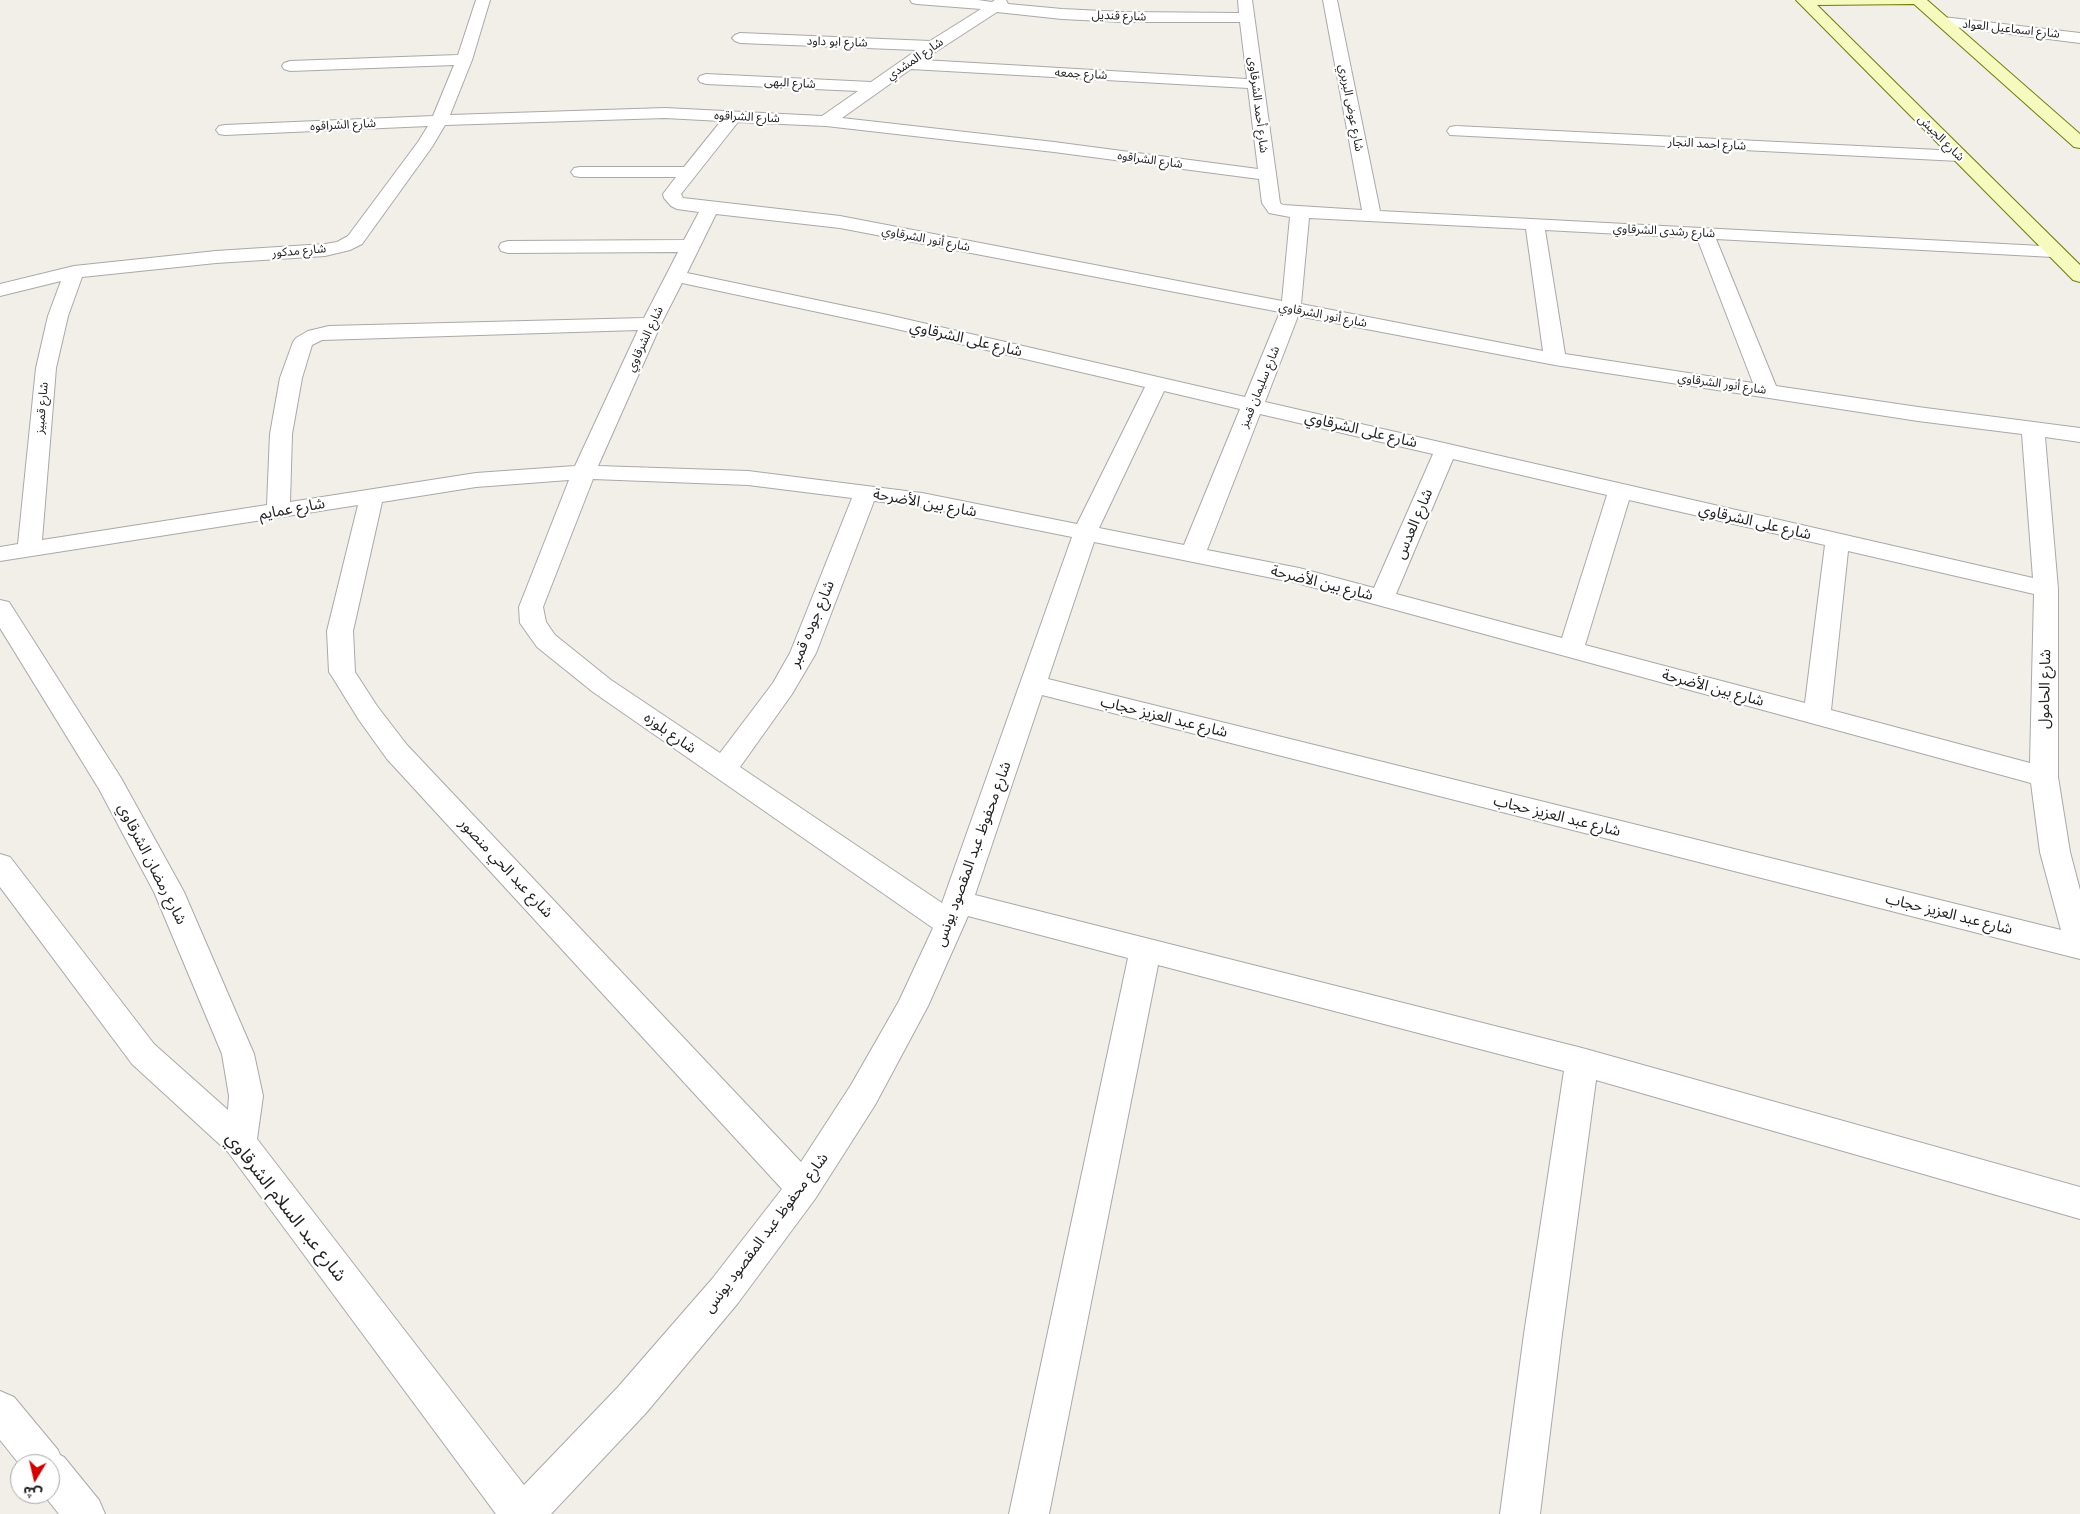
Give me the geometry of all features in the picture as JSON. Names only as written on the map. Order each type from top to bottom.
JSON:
[{"type":"main road","points":[[1803,0],[1919,0],[2080,143]]},
{"type":"main road","name":"شارع الجيش","points":[[1803,0],[2080,276]]},
{"type":"street","name":"شارع مدكور","points":[[0,290],[74,272],[216,257],[325,250],[343,246],[355,240],[426,142],[438,120],[464,60],[483,0]]},
{"type":"street","name":"شارع قنديل","points":[[917,0],[1000,4],[1062,14],[1123,17],[1246,18]]},
{"type":"street","name":"شارع أحمد الشرقاوى","points":[[1245,0],[1266,175],[1271,203],[1275,209]]},
{"type":"street","name":"شارع عوض البربري","points":[[1330,0],[1372,216]]},
{"type":"street","name":"شارع المشدي","points":[[826,120],[933,46],[1000,4]]},
{"type":"street","name":"شارع اسماعيل العواد","points":[[1943,22],[2080,38]]},
{"type":"street","name":"شارع ابو داود","points":[[740,38],[933,46]]},
{"type":"street","points":[[290,66],[464,60]]},
{"type":"street","name":"شارع جمعه","points":[[907,64],[1255,84]]},
{"type":"street","name":"شارع البهى","points":[[706,79],[874,87]]},
{"type":"street","name":"شارع الشراقوه","points":[[225,130],[438,120],[665,113],[826,120],[1266,175]]},
{"type":"street","name":"شارع أنور الشرقاوي","points":[[734,116],[672,194],[673,198],[683,205],[840,222],[1555,359],[2080,435]]},
{"type":"street","name":"شارع احمد النجار","points":[[1456,131],[1958,156]]},
{"type":"street","points":[[580,172],[690,172]]},
{"type":"street","name":"شارع الشرقاوي","points":[[584,472],[651,324],[710,208]]},
{"type":"street","name":"شارع رشدى الشرقاوي","points":[[1275,209],[1300,213],[2053,251]]},
{"type":"street","name":"شارع سليمان قمبز","points":[[1192,554],[1291,309],[1300,213]]},
{"type":"street","points":[[1535,225],[1555,359]]},
{"type":"street","points":[[1704,233],[1767,391]]},
{"type":"street","points":[[508,247],[691,246]]},
{"type":"street","name":"شارع قمبيز","points":[[29,548],[46,368],[58,316],[74,272]]},
{"type":"street","name":"شارع على الشرقاوي","points":[[675,276],[888,320],[2046,589]]},
{"type":"street","points":[[278,512],[281,434],[291,378],[303,342],[315,335],[329,332],[651,324]]},
{"type":"street","name":"شارع محفوظ عبد المقصود يونس","points":[[522,1514],[638,1393],[725,1291],[803,1188],[868,1087],[912,1006],[954,913],[1084,533],[1157,382]]},
{"type":"street","name":"شارع الحامول","points":[[2033,429],[2046,589],[2044,777],[2068,854],[2080,946]]},
{"type":"street","name":"شارع العدس","points":[[1382,598],[1446,450]]},
{"type":"street","name":"شارع عمايم","points":[[0,554],[476,480],[584,472]]},
{"type":"street","name":"شارع بين الأضرحة","points":[[584,472],[748,478],[922,500],[1299,576],[2044,777]]},
{"type":"street","name":"شارع بلوزه","points":[[584,472],[531,607],[533,623],[546,641],[602,686],[723,770],[954,913],[1146,951],[1582,1062],[2080,1203]]},
{"type":"street","points":[[1571,649],[1620,490]]},
{"type":"street","name":"شارع جوده قمبر","points":[[723,770],[783,688],[803,653],[866,492]]},
{"type":"street","name":"شارع عبد الحي منصور","points":[[372,495],[340,631],[342,672],[368,712],[398,752],[803,1188]]},
{"type":"street","points":[[1817,716],[1837,540]]},
{"type":"street","name":"شارع رمضان الشرقاوي","points":[[0,608],[111,785],[169,892],[238,1054],[246,1096],[240,1142]]},
{"type":"street","name":"شارع عبد العزيز حجاب","points":[[1033,684],[2080,946]]},
{"type":"street","name":"شارع عبد السلام الشرقاوي","points":[[0,865],[143,1054],[240,1142],[522,1514]]},
{"type":"street","points":[[1029,1514],[1146,951]]},
{"type":"street","points":[[1520,1514],[1543,1334],[1582,1062]]},
{"type":"street","points":[[0,1410],[36,1454]]},
{"type":"street","points":[[60,1483],[85,1514]]}]
